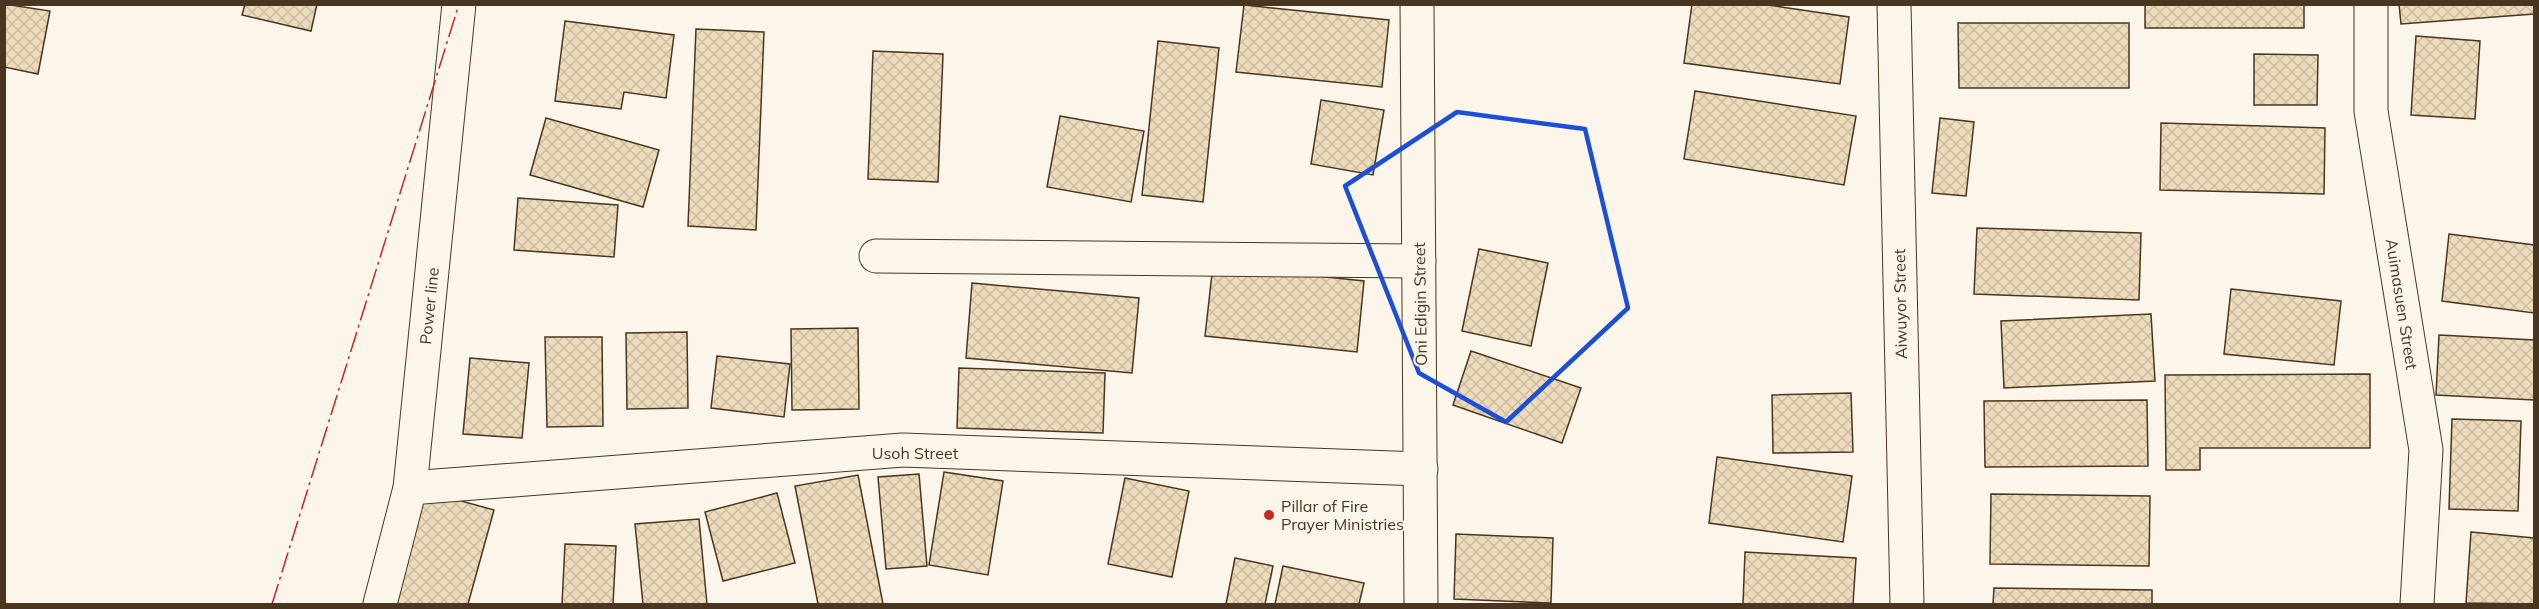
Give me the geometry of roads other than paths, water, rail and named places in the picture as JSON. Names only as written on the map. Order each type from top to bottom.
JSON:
[{"type":"street","name":"Power line","points":[[380,604],[410,488],[459,4]]},
{"type":"street","name":"Oni Edigin Street","points":[[1417,4],[1421,604]]},
{"type":"street","name":"Aiwuyor Street","points":[[1894,4],[1907,604]]},
{"type":"street","name":"Auimasuen Street","points":[[2371,4],[2371,111],[2426,450],[2417,604]]},
{"type":"street","points":[[876,256],[1419,261]]},
{"type":"street","name":"Usoh Street","points":[[410,488],[903,450],[1421,469]]},
{"type":"place","name":"Pillar of Fire Prayer Ministries","points":[[1269,515]]}]
